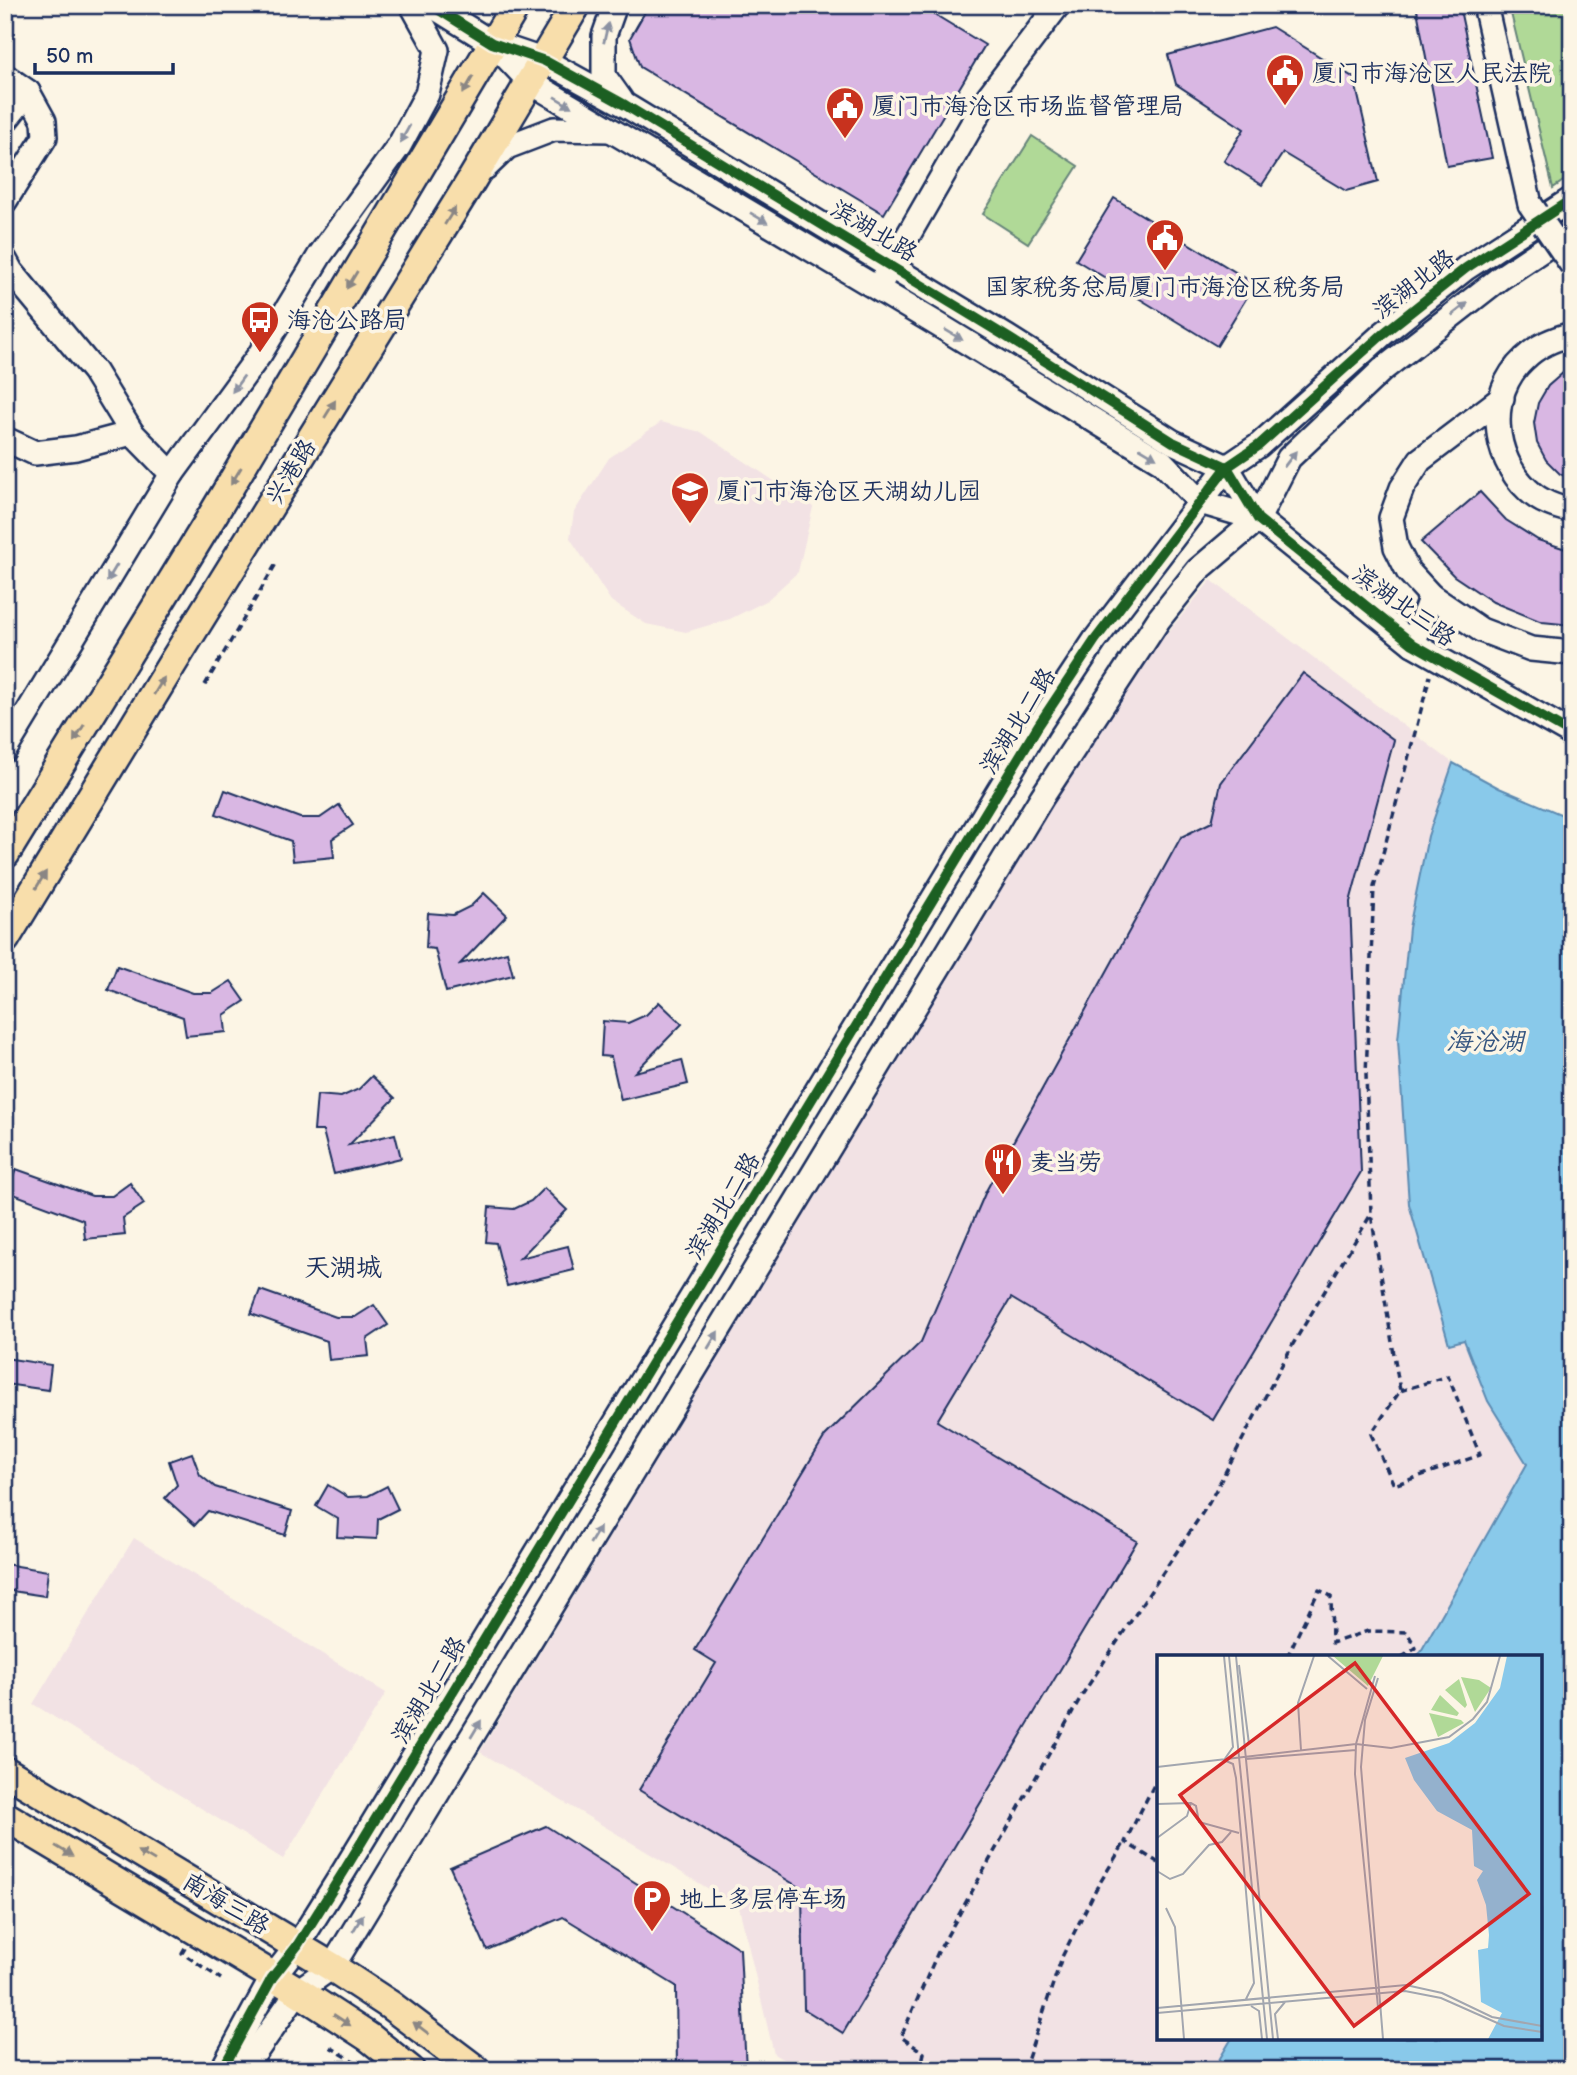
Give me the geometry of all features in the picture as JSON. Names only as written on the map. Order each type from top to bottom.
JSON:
[{"type":"main road","name":"兴港路","points":[[5,854],[208,523],[516,5]]},
{"type":"main road","name":"兴港路","points":[[5,939],[471,181],[576,5]]},
{"type":"main road","name":"南海三路","points":[[5,1771],[332,1967],[390,2005],[476,2070]]},
{"type":"main road","name":"南海三路","points":[[5,1816],[298,1992],[370,2038],[410,2070]]},
{"type":"street","points":[[5,750],[172,474],[260,354],[320,255],[399,146],[427,94],[437,50],[412,5]]},
{"type":"street","name":"滨湖北路","points":[[431,5],[537,71],[610,130],[1162,462],[1200,502]]},
{"type":"street","points":[[615,5],[604,36],[604,76],[625,105]]},
{"type":"street","points":[[878,289],[988,97],[1058,5]]},
{"type":"street","points":[[1485,5],[1530,204],[1572,265]]},
{"type":"street","name":"滨湖北路","points":[[537,71],[625,105],[891,266],[1173,442],[1227,467],[1258,446],[1384,334],[1466,268],[1572,199]]},
{"type":"street","points":[[5,76],[28,92],[44,121],[44,137],[5,201]]},
{"type":"street","points":[[5,121],[28,92]]},
{"type":"street","points":[[320,255],[444,126]]},
{"type":"street","points":[[471,181],[507,147],[519,142],[554,130],[610,130]]},
{"type":"street","name":"滨湖北路","points":[[1258,519],[1289,458],[1382,370],[1500,278],[1572,230]]},
{"type":"street","points":[[5,260],[11,271],[94,370],[132,433],[172,474]]},
{"type":"street","points":[[1572,334],[1547,341],[1522,360],[1505,386],[1498,414],[1499,443],[1510,470],[1529,492],[1554,507],[1572,511]]},
{"type":"street","points":[[1502,398],[1420,460],[1402,488],[1391,518],[1396,547],[1408,571],[1431,596],[1481,630],[1531,649],[1572,653]]},
{"type":"street","points":[[5,439],[35,453],[76,448],[132,433]]},
{"type":"street","points":[[1227,467],[1258,519]]},
{"type":"street","name":"滨湖北二路","points":[[222,2070],[272,1978],[297,1946],[1038,726],[1095,640],[1227,467]]},
{"type":"street","points":[[1200,502],[1258,519]]},
{"type":"street","points":[[243,2070],[298,1992],[332,1967],[1042,797],[1158,619],[1198,570],[1258,519]]},
{"type":"street","name":"滨湖北三路","points":[[1258,519],[1413,644],[1572,734]]},
{"type":"street","points":[[1413,644],[1431,596]]},
{"type":"path","points":[[205,685],[277,562]]},
{"type":"path","points":[[1400,1391],[1448,1376],[1480,1455],[1394,1486],[1371,1434],[1400,1391],[1371,1214],[1366,1074],[1374,887],[1435,657]]},
{"type":"path","points":[[920,2070],[924,2053],[901,2037],[939,1952],[1082,1695],[1209,1503],[1293,1344],[1371,1214]]},
{"type":"path","points":[[1288,1655],[1319,1590],[1331,1596],[1332,1643],[1368,1631],[1407,1632],[1416,1648],[1405,1655]]},
{"type":"path","points":[[1024,2070],[1062,1957],[1157,1779]]},
{"type":"path","points":[[1125,1842],[1157,1862]]},
{"type":"path","points":[[182,1953],[221,1979]]},
{"type":"path","points":[[330,2047],[367,2069]]},
{"type":"shaded area","name":"厦门市海沧区天湖幼儿园","points":[[661,422],[701,432],[813,507],[798,572],[766,601],[730,619],[686,632],[646,624],[611,601],[570,538],[574,512],[609,458]]},
{"type":"shaded area","points":[[1211,580],[1453,763],[1428,836],[1409,928],[1450,1344],[1464,1339],[1488,1401],[1527,1464],[1418,1655],[1157,1655],[1157,2040],[1231,2040],[1213,2070],[800,2070],[774,2054],[739,1907],[480,1752],[1117,694]]},
{"type":"shaded area","points":[[134,1538],[386,1693],[283,1859],[33,1704]]},
{"type":"green space","points":[[1509,5],[1572,5],[1572,175],[1553,188]]},
{"type":"green space","points":[[1032,136],[1078,166],[1028,243],[983,214]]},
{"type":"water","name":"海沧湖","points":[[1453,763],[1499,788],[1572,819],[1572,2070],[1213,2070],[1231,2040],[1542,2040],[1542,1655],[1418,1655],[1527,1464],[1488,1401],[1464,1340],[1449,1344],[1409,1204],[1398,1040],[1409,928],[1428,836]]},
{"type":"building","name":"厦门市海沧区市场监督管理局","points":[[649,5],[919,5],[985,45],[884,214],[640,67],[630,38]]},
{"type":"building","points":[[1416,5],[1459,5],[1492,158],[1447,166]]},
{"type":"building","name":"厦门市海沧区人民法院","points":[[1272,27],[1354,78],[1378,182],[1346,191],[1283,153],[1262,185],[1224,161],[1244,129],[1176,84],[1168,55]]},
{"type":"building","name":"国家税务总局厦门市海沧区税务局","points":[[1114,198],[1255,284],[1217,346],[1076,260]]},
{"type":"building","points":[[1572,365],[1572,479],[1560,474],[1546,460],[1537,443],[1534,423],[1538,403],[1548,386]]},
{"type":"building","points":[[1480,492],[1506,520],[1538,540],[1572,551],[1572,625],[1542,622],[1493,602],[1454,576],[1421,542]]},
{"type":"building","points":[[1303,673],[1394,740],[1350,902],[1361,1172],[1213,1420],[1011,1298],[937,1421],[1137,1541],[843,2033],[804,2009],[802,1889],[639,1790],[716,1663],[695,1650],[825,1436],[921,1342],[986,1191],[1181,837],[1212,822],[1221,783]]},
{"type":"building","points":[[225,790],[300,818],[320,818],[339,805],[353,825],[332,839],[334,857],[293,861],[291,841],[216,814]]},
{"type":"building","points":[[484,893],[507,915],[460,964],[507,952],[513,975],[446,992],[435,949],[426,948],[428,913],[453,915],[471,906]]},
{"type":"building","points":[[117,966],[193,993],[212,993],[231,981],[245,1001],[224,1015],[226,1032],[186,1036],[183,1017],[108,990]]},
{"type":"building","points":[[659,1002],[682,1024],[635,1072],[682,1060],[688,1084],[621,1100],[611,1057],[601,1056],[603,1021],[628,1023],[646,1015]]},
{"type":"building","points":[[372,1076],[395,1098],[349,1145],[395,1134],[401,1158],[334,1174],[323,1131],[314,1131],[317,1095],[341,1097],[359,1089]]},
{"type":"building","points":[[16,1169],[92,1196],[112,1196],[130,1183],[144,1204],[123,1218],[125,1235],[85,1239],[83,1220],[8,1192]]},
{"type":"building","points":[[544,1188],[567,1210],[520,1258],[568,1246],[574,1270],[507,1286],[496,1243],[486,1242],[489,1207],[514,1209],[531,1201]]},
{"type":"building","points":[[260,1290],[336,1317],[355,1317],[374,1305],[388,1325],[367,1339],[369,1356],[329,1360],[327,1341],[251,1314]]},
{"type":"building","points":[[5,1358],[51,1365],[48,1390],[5,1384]]},
{"type":"building","points":[[192,1453],[200,1475],[215,1487],[292,1511],[285,1535],[208,1511],[195,1525],[165,1498],[177,1485],[169,1461]]},
{"type":"building","points":[[328,1485],[348,1497],[368,1496],[387,1486],[398,1509],[378,1519],[377,1539],[337,1537],[338,1519],[316,1506]]},
{"type":"building","points":[[5,1564],[48,1571],[45,1596],[5,1590]]},
{"type":"building","name":"地上多层停车场","points":[[546,1826],[740,1949],[746,2070],[677,2070],[676,1986],[563,1917],[487,1950],[450,1867]]},
{"type":"cycle path","points":[[431,5],[492,43],[545,61],[625,105],[1007,337],[1173,442],[1227,467],[1258,519],[1413,644],[1572,734]]},
{"type":"cycle path","points":[[222,2070],[272,1978],[297,1946],[344,1871],[1038,726],[1095,640],[1227,467],[1258,446],[1384,333],[1466,268],[1572,199]]},
{"type":"place","name":"厦门市海沧区人民法院","points":[[1285,107]]},
{"type":"place","name":"厦门市海沧区市场监督管理局","points":[[845,140]]},
{"type":"place","name":"国家税务总局厦门市海沧区税务局","points":[[1165,272]]},
{"type":"place","name":"海沧公路局","points":[[260,354]]},
{"type":"place","name":"厦门市海沧区天湖幼儿园","points":[[690,525]]},
{"type":"place","name":"麦当劳","points":[[1003,1196]]},
{"type":"place","name":"地上多层停车场","points":[[652,1933]]},
{"type":"district","name":"天湖城","points":[[343,1268]]}]
